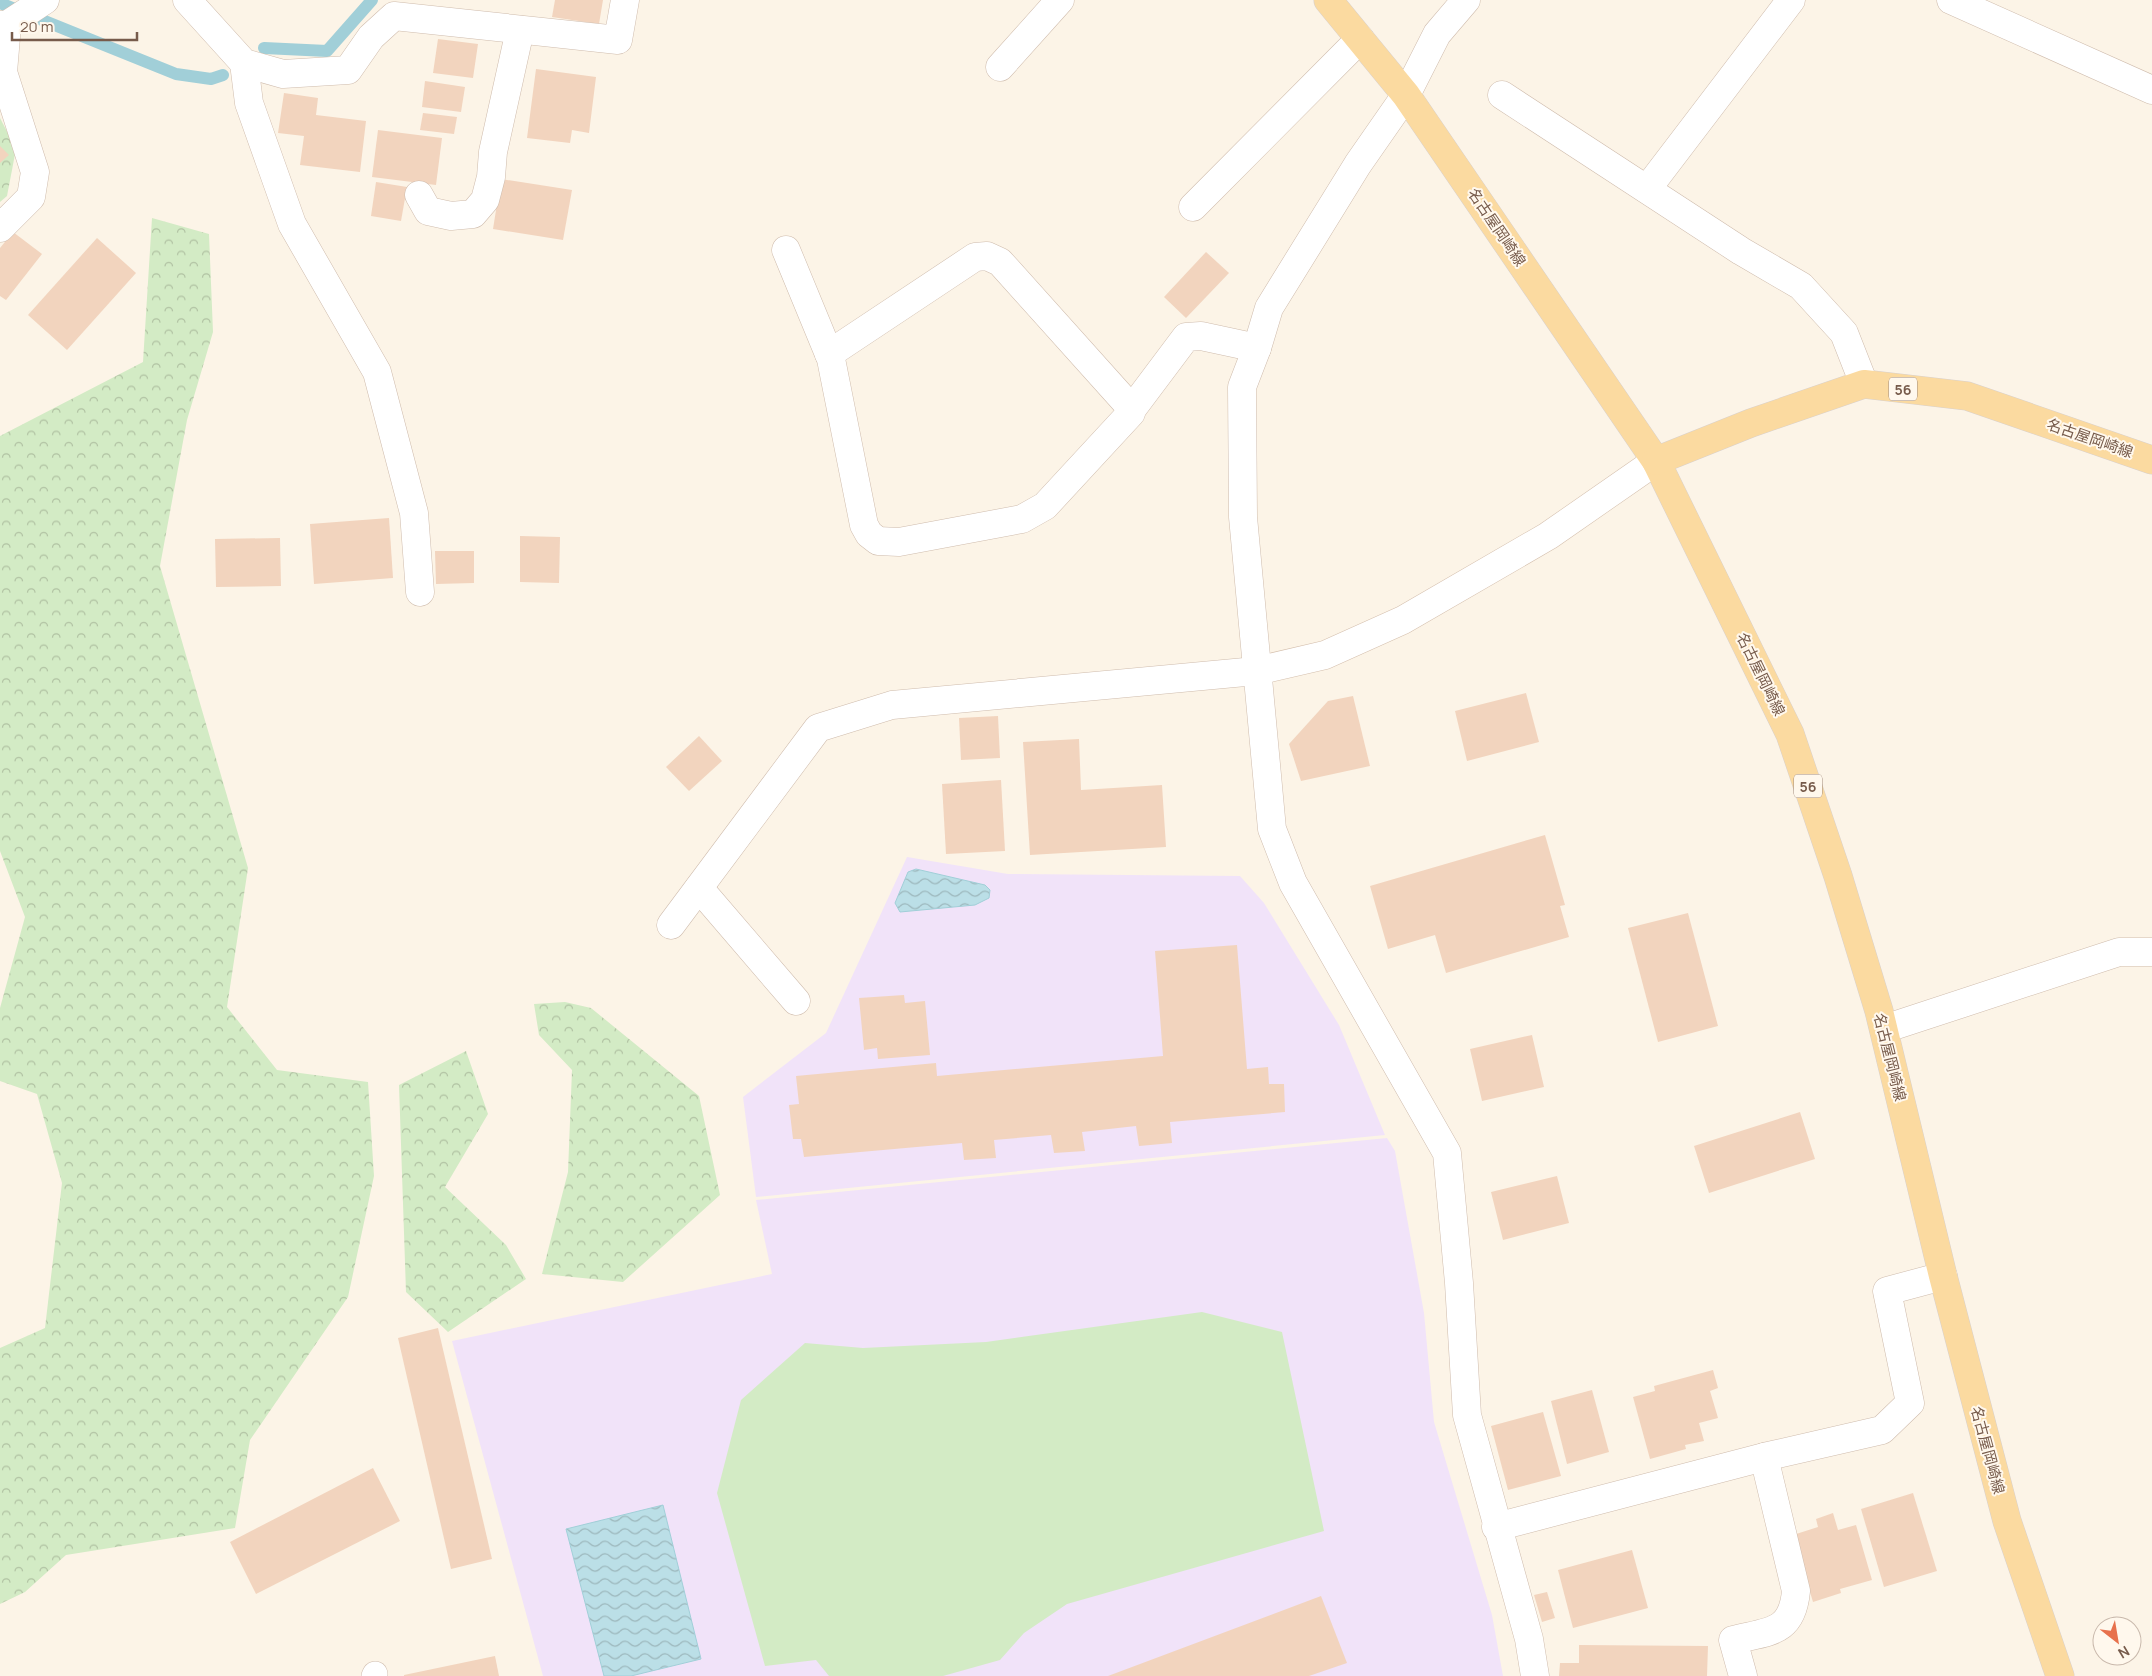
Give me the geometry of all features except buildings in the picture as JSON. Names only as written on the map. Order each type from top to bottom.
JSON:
[{"type":"main road","name":"名古屋岡崎線","points":[[1328,0],[1406,95],[1656,461],[1790,734],[1838,876],[1884,1029],[1943,1276],[2007,1521],[2060,1676]]},
{"type":"main road","name":"名古屋岡崎線","points":[[1656,461],[1751,423],[1864,384],[1967,396],[2152,460]]},
{"type":"street","points":[[0,228],[31,197],[35,172],[3,72],[3,25],[45,0]]},
{"type":"street","points":[[187,0],[244,63],[283,74],[348,70],[371,38],[394,16],[618,40],[625,0]]},
{"type":"street","points":[[1000,67],[1060,0]]},
{"type":"street","points":[[1466,0],[1437,34],[1406,95],[1358,164],[1269,308],[1257,348],[1242,387],[1243,517],[1272,829],[1292,883],[1447,1153],[1459,1283],[1467,1415],[1496,1527],[1529,1639],[1535,1676]]},
{"type":"street","points":[[1647,188],[1791,0]]},
{"type":"street","points":[[1951,0],[2152,90]]},
{"type":"street","points":[[419,195],[428,211],[451,216],[473,214],[485,200],[491,176],[493,152],[515,95],[520,30]]},
{"type":"street","points":[[1193,207],[1360,39]]},
{"type":"street","points":[[244,63],[249,103],[292,224],[377,372],[414,513],[420,592]]},
{"type":"street","points":[[1502,95],[1741,251],[1801,286],[1844,333],[1864,384]]},
{"type":"street","points":[[786,250],[828,354],[864,525],[869,534],[878,541],[899,542],[1022,519],[1045,506],[1131,413],[1132,408],[1186,337],[1201,336],[1257,348]]},
{"type":"street","points":[[828,354],[975,257],[987,256],[1000,262],[1132,408]]},
{"type":"street","points":[[672,925],[818,728],[892,705],[1256,672],[1325,655],[1403,620],[1548,536],[1656,461]]},
{"type":"street","points":[[699,888],[796,1000]]},
{"type":"street","points":[[1884,1029],[2119,952],[2152,952]]},
{"type":"street","points":[[1496,1527],[1764,1457],[1882,1430],[1910,1403],[1887,1291],[1943,1276]]},
{"type":"street","points":[[1743,1676],[1733,1640],[1779,1628],[1795,1609],[1796,1600],[1796,1591],[1764,1457]]},
{"type":"shaded area","points":[[907,857],[1008,874],[1240,876],[1264,903],[1339,1025],[1385,1135],[756,1197],[743,1097],[826,1033]]},
{"type":"shaded area","points":[[1387,1138],[1395,1151],[1424,1313],[1434,1422],[1492,1615],[1503,1676],[543,1676],[452,1341],[772,1274],[756,1200]]},
{"type":"green space","points":[[0,118],[16,149],[7,196],[0,202]]},
{"type":"green space","points":[[152,218],[209,234],[213,332],[187,420],[160,566],[248,868],[227,1007],[277,1070],[368,1082],[374,1176],[348,1297],[250,1440],[235,1528],[66,1555],[25,1592],[0,1604],[0,1348],[45,1328],[62,1183],[37,1094],[0,1081],[0,1008],[25,917],[0,851],[0,436],[143,362]]},
{"type":"green space","points":[[565,1002],[591,1008],[699,1096],[720,1195],[623,1282],[542,1274],[568,1172],[572,1070],[539,1035],[534,1004]]},
{"type":"green space","points":[[466,1051],[488,1114],[445,1187],[506,1245],[526,1279],[448,1332],[406,1292],[399,1085]]},
{"type":"green space","points":[[1202,1312],[1282,1332],[1324,1531],[1067,1604],[1024,1633],[1000,1660],[943,1676],[829,1676],[816,1660],[765,1666],[717,1493],[741,1400],[805,1343],[863,1348],[986,1342]]},
{"type":"water","points":[[916,869],[985,885],[990,890],[989,898],[975,905],[900,912],[895,903],[908,872]]},
{"type":"water","points":[[663,1505],[701,1659],[631,1676],[604,1676],[566,1529]]},
{"type":"waterway","points":[[264,48],[327,51],[372,0]]},
{"type":"waterway","points":[[0,3],[176,74],[211,79],[223,75]]}]
